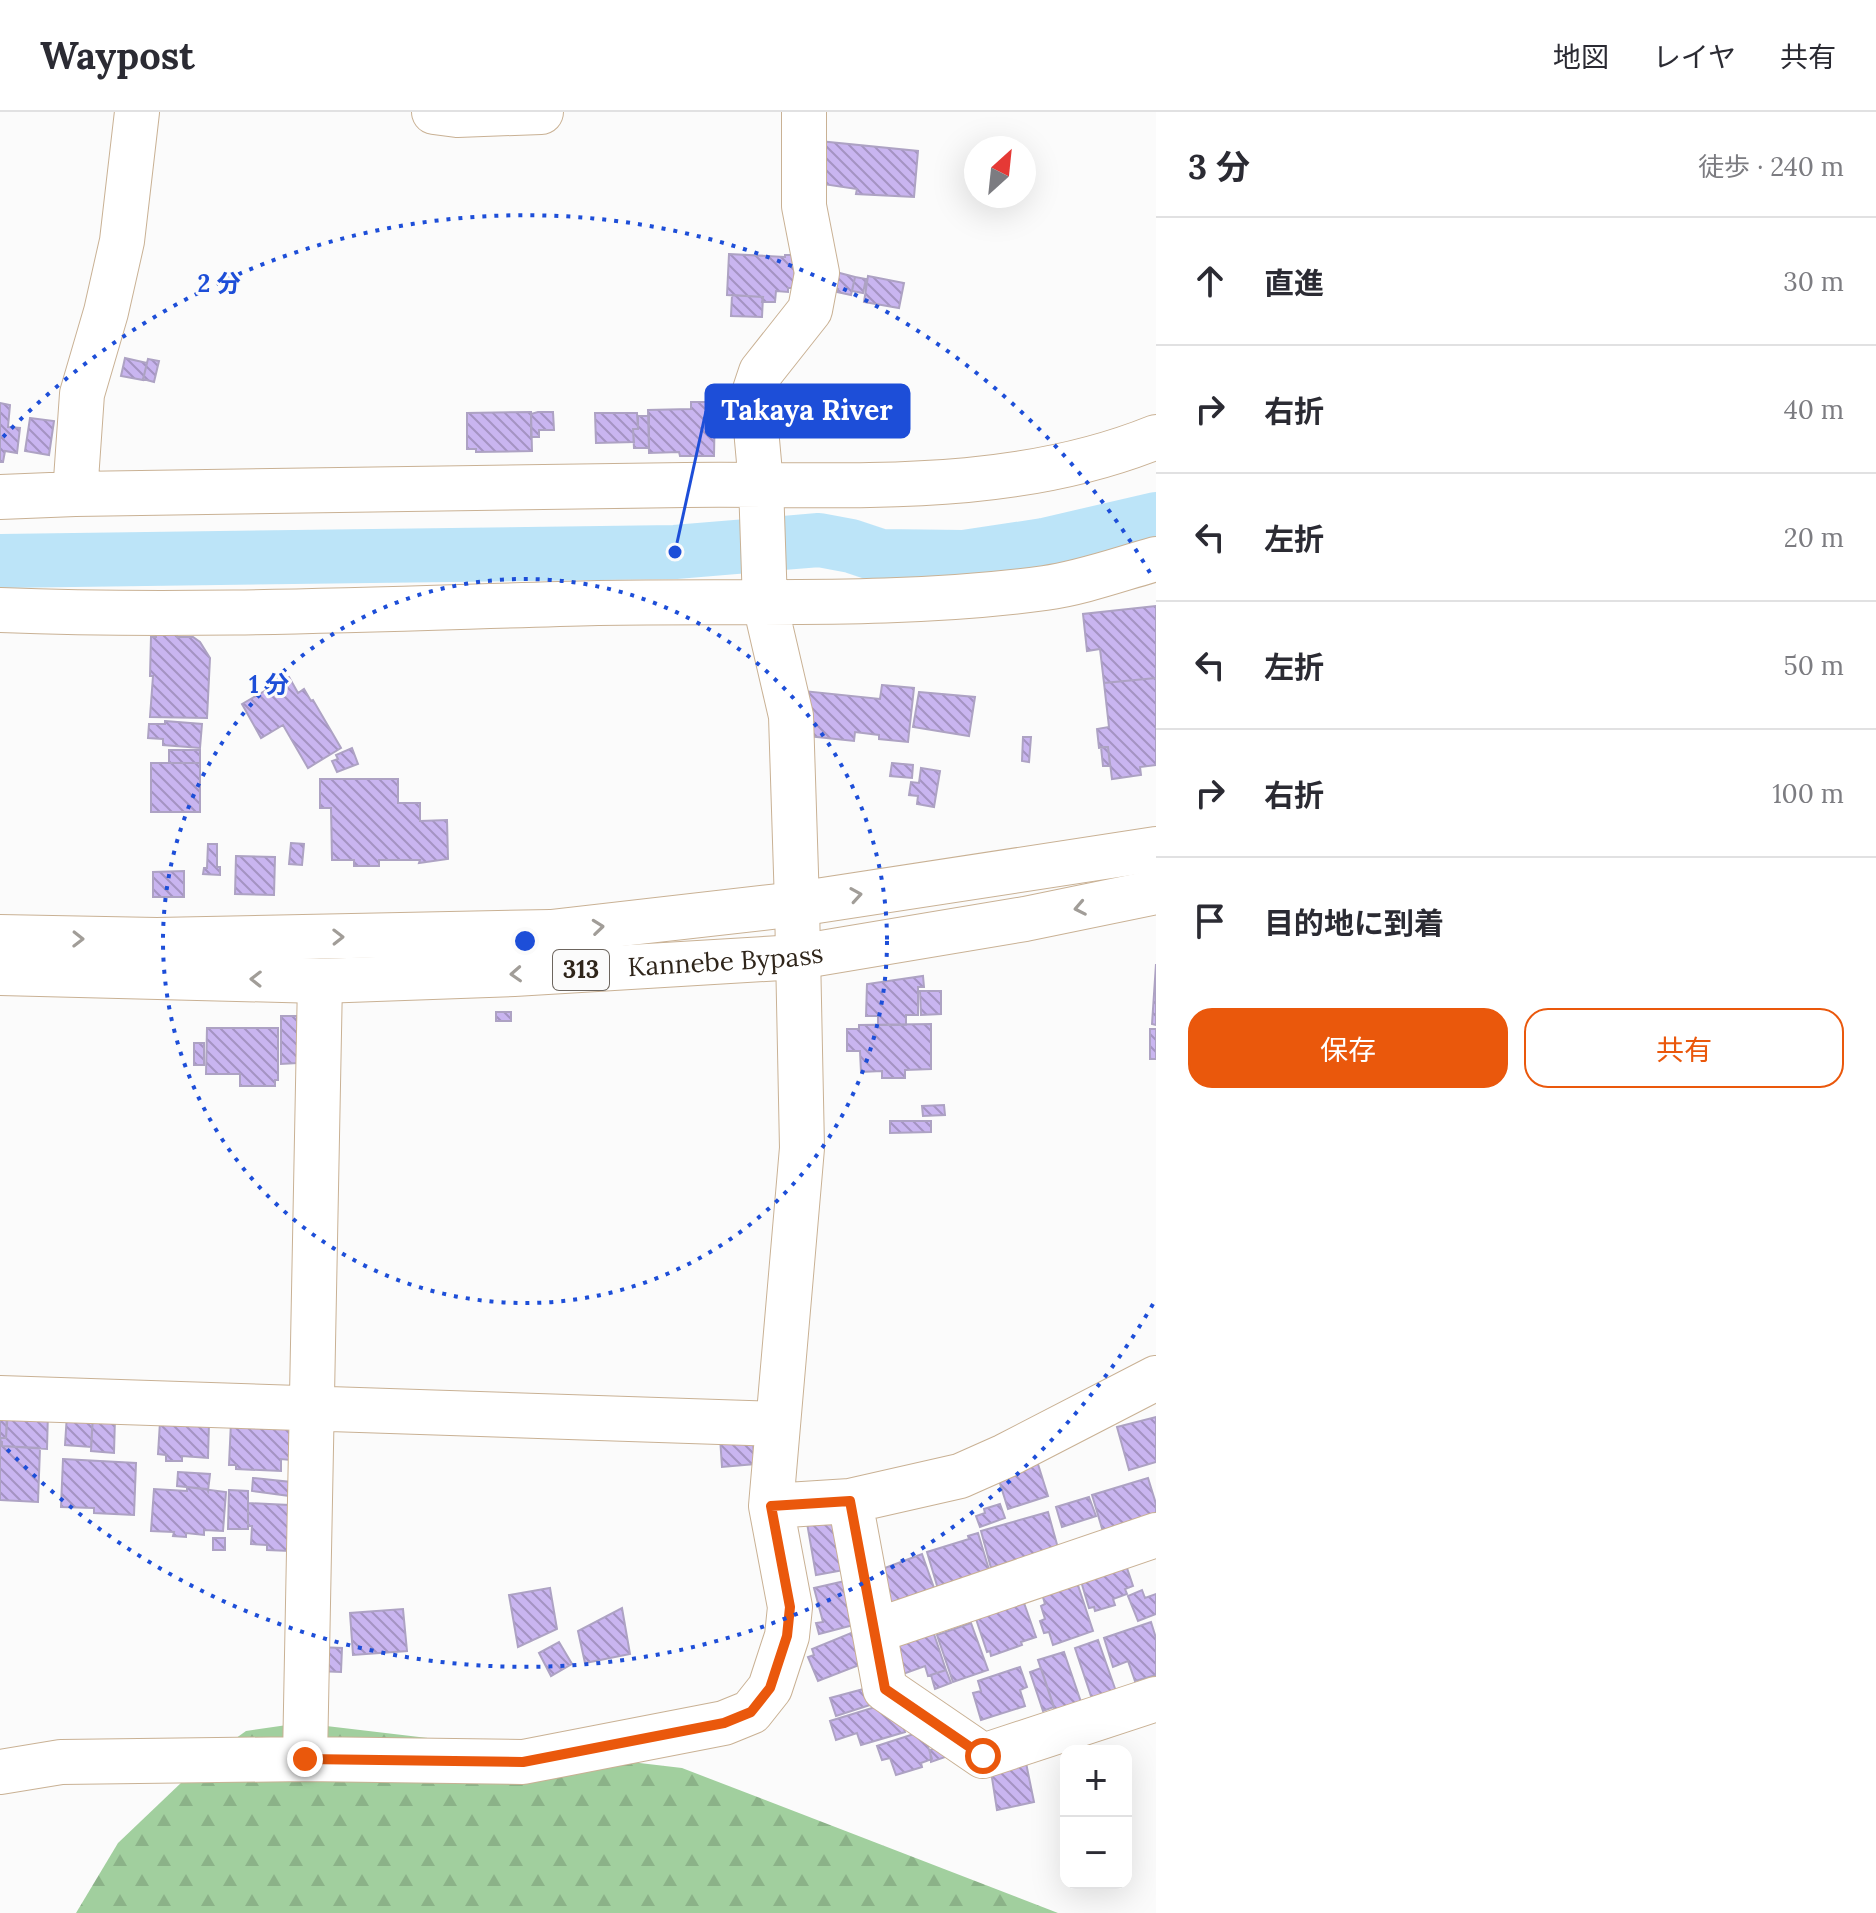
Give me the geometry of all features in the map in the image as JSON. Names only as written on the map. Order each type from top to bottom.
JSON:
[{"type":"main road","points":[[75,494],[82,394],[106,312],[122,241],[137,112]]},
{"type":"main road","points":[[434,112],[457,115],[541,112]]},
{"type":"main road","points":[[0,1772],[61,1762],[305,1759],[523,1762],[724,1723],[751,1712],[770,1688],[787,1636],[790,1607],[771,1506],[802,1148],[791,716],[765,595],[761,488],[753,396],[761,372],[810,310],[817,273],[804,206],[804,112]]},
{"type":"main road","points":[[0,497],[918,485],[1030,474],[1113,455],[1156,437]]},
{"type":"main road","points":[[0,610],[196,615],[638,602],[765,595],[957,596],[1048,588],[1156,559]]},
{"type":"main road","name":"Kannebe Bypass","points":[[0,937],[157,940],[551,932],[797,904],[1156,849]]},
{"type":"main road","name":"Kannebe Bypass","points":[[0,973],[320,981],[514,974],[798,957],[1025,919],[1156,892]]},
{"type":"main road","points":[[305,1759],[320,981]]},
{"type":"main road","points":[[771,1506],[850,1501],[960,1476],[1156,1378]]},
{"type":"main road","points":[[0,1398],[778,1424]]},
{"type":"main road","points":[[850,1501],[885,1689],[983,1756],[1156,1699]]},
{"type":"main road","points":[[875,1631],[1156,1535]]},
{"type":"green space","points":[[301,1723],[682,1768],[1058,1913],[76,1913],[118,1843],[204,1761],[246,1731]]},
{"type":"building","points":[[819,141],[918,151],[914,197],[856,194],[857,189],[816,183]]},
{"type":"building","points":[[729,254],[795,255],[794,288],[788,288],[788,292],[776,291],[775,302],[762,302],[763,297],[727,295]]},
{"type":"building","points":[[836,272],[855,277],[851,295],[833,288]]},
{"type":"building","points":[[868,276],[904,283],[899,308],[864,302]]},
{"type":"building","points":[[855,277],[866,279],[863,293],[852,291]]},
{"type":"building","points":[[732,295],[763,297],[762,317],[731,316]]},
{"type":"building","points":[[125,358],[147,363],[143,380],[121,376]]},
{"type":"building","points":[[148,359],[159,361],[154,382],[143,379]]},
{"type":"building","points":[[691,402],[715,402],[714,456],[649,453],[648,410],[691,409]]},
{"type":"building","points":[[0,403],[10,405],[8,427],[20,428],[17,453],[5,451],[3,462],[0,462]]},
{"type":"building","points":[[531,412],[532,451],[476,452],[476,449],[467,449],[467,413]]},
{"type":"building","points":[[553,412],[554,430],[539,430],[539,437],[531,437],[531,414]]},
{"type":"building","points":[[595,413],[637,413],[638,429],[633,429],[634,442],[596,443]]},
{"type":"building","points":[[638,416],[649,416],[649,448],[634,448],[633,429],[638,429]]},
{"type":"building","points":[[30,418],[54,421],[49,455],[25,451]]},
{"type":"building","points":[[1156,606],[1156,678],[1104,683],[1100,649],[1087,651],[1083,614]]},
{"type":"building","points":[[156,629],[177,630],[177,637],[193,637],[210,658],[207,718],[150,717],[153,676],[150,676],[151,637],[156,637]]},
{"type":"building","points":[[289,677],[298,693],[304,689],[313,700],[341,748],[308,768],[283,725],[261,738],[242,704]]},
{"type":"building","points":[[1156,678],[1156,765],[1140,767],[1141,775],[1112,779],[1108,747],[1099,748],[1097,729],[1109,727],[1104,683]]},
{"type":"building","points":[[882,685],[914,688],[908,742],[879,739],[879,735],[855,732],[854,741],[808,736],[804,691],[880,699]]},
{"type":"building","points":[[919,692],[975,697],[969,736],[913,727]]},
{"type":"building","points":[[165,721],[202,724],[200,748],[163,745],[163,739],[148,738],[149,724],[165,724]]},
{"type":"building","points":[[1023,737],[1031,737],[1029,762],[1022,761]]},
{"type":"building","points":[[1101,747],[1108,747],[1110,766],[1103,766]]},
{"type":"building","points":[[352,748],[358,764],[337,772],[332,761],[338,759],[336,755]]},
{"type":"building","points":[[169,750],[200,750],[200,763],[169,763]]},
{"type":"building","points":[[151,763],[200,763],[200,812],[151,812]]},
{"type":"building","points":[[892,763],[913,765],[912,778],[890,776]]},
{"type":"building","points":[[921,768],[940,771],[934,807],[917,804],[918,796],[909,795],[911,782],[919,783]]},
{"type":"building","points":[[320,779],[398,779],[398,803],[420,803],[420,821],[447,820],[448,859],[419,863],[420,860],[379,860],[379,866],[354,866],[354,860],[332,860],[331,808],[320,808]]},
{"type":"building","points":[[291,843],[304,844],[302,865],[289,864]]},
{"type":"building","points":[[208,844],[217,844],[220,875],[203,874],[204,868],[207,868]]},
{"type":"building","points":[[236,856],[275,857],[274,895],[235,894]]},
{"type":"building","points":[[184,871],[184,897],[153,897],[153,872]]},
{"type":"building","points":[[1156,964],[1156,1025],[1152,1024]]},
{"type":"building","points":[[923,976],[924,987],[918,987],[918,1015],[906,1015],[906,1025],[878,1025],[878,1016],[866,1016],[867,984]]},
{"type":"building","points":[[920,991],[941,991],[941,1014],[921,1015]]},
{"type":"building","points":[[496,1012],[511,1012],[511,1021],[496,1021]]},
{"type":"building","points":[[281,1016],[297,1016],[297,1063],[281,1064]]},
{"type":"building","points":[[931,1024],[931,1069],[905,1070],[905,1078],[882,1078],[882,1071],[861,1072],[860,1051],[847,1051],[847,1029],[859,1029],[859,1025]]},
{"type":"building","points":[[207,1028],[278,1028],[278,1080],[275,1080],[275,1086],[240,1086],[240,1074],[206,1074]]},
{"type":"building","points":[[1150,1029],[1156,1029],[1156,1059],[1150,1059]]},
{"type":"building","points":[[194,1043],[204,1043],[204,1065],[194,1065]]},
{"type":"building","points":[[944,1105],[945,1115],[923,1116],[922,1106]]},
{"type":"building","points":[[890,1121],[931,1121],[931,1132],[890,1133]]},
{"type":"building","points":[[7,1410],[48,1412],[47,1449],[2,1446],[0,1438],[6,1438]]},
{"type":"building","points":[[0,1411],[8,1411],[6,1438],[0,1438]]},
{"type":"building","points":[[67,1414],[93,1415],[91,1447],[65,1445]]},
{"type":"building","points":[[93,1415],[115,1417],[114,1453],[91,1451]]},
{"type":"building","points":[[1156,1417],[1156,1462],[1129,1470],[1117,1427]]},
{"type":"building","points":[[160,1422],[209,1423],[208,1458],[182,1456],[182,1461],[166,1461],[166,1455],[158,1454]]},
{"type":"building","points":[[231,1422],[291,1424],[290,1460],[281,1459],[281,1471],[236,1469],[236,1465],[229,1465]]},
{"type":"building","points":[[752,1434],[755,1464],[722,1467],[720,1437]]},
{"type":"building","points":[[0,1442],[2,1446],[40,1448],[38,1502],[0,1500]]},
{"type":"building","points":[[63,1459],[136,1463],[134,1515],[94,1513],[94,1508],[61,1507]]},
{"type":"building","points":[[1037,1461],[1048,1496],[1008,1509],[997,1474]]},
{"type":"building","points":[[178,1472],[210,1474],[208,1491],[177,1486]]},
{"type":"building","points":[[253,1478],[291,1482],[290,1496],[252,1491]]},
{"type":"building","points":[[1148,1478],[1156,1504],[1156,1521],[1104,1535],[1092,1495]]},
{"type":"building","points":[[187,1487],[226,1492],[223,1531],[204,1530],[204,1535],[186,1533],[186,1537],[173,1536],[174,1532],[151,1531],[154,1489],[187,1491]]},
{"type":"building","points":[[229,1490],[248,1491],[248,1529],[228,1529]]},
{"type":"building","points":[[1089,1497],[1096,1516],[1062,1527],[1056,1507]]},
{"type":"building","points":[[248,1503],[289,1505],[290,1551],[267,1550],[267,1545],[251,1544]]},
{"type":"building","points":[[1000,1504],[1005,1518],[980,1527],[976,1516],[985,1513],[984,1509]]},
{"type":"building","points":[[1048,1512],[1058,1548],[991,1568],[981,1531]]},
{"type":"building","points":[[835,1518],[844,1570],[816,1575],[807,1523]]},
{"type":"building","points":[[978,1533],[990,1573],[938,1589],[927,1552],[969,1539],[968,1536]]},
{"type":"building","points":[[213,1538],[225,1538],[225,1550],[213,1550]]},
{"type":"building","points":[[922,1554],[934,1588],[883,1606],[877,1571]]},
{"type":"building","points":[[1126,1565],[1133,1586],[1125,1589],[1127,1594],[1113,1599],[1115,1605],[1095,1611],[1094,1607],[1089,1608],[1078,1571]]},
{"type":"building","points":[[1074,1573],[1093,1631],[1053,1645],[1049,1632],[1044,1633],[1040,1621],[1045,1619],[1041,1606],[1045,1604],[1039,1584]]},
{"type":"building","points":[[845,1581],[861,1623],[819,1634],[816,1623],[823,1622],[814,1588]]},
{"type":"building","points":[[550,1588],[557,1629],[518,1647],[509,1595]]},
{"type":"building","points":[[1142,1590],[1145,1598],[1156,1594],[1156,1614],[1138,1621],[1128,1596]]},
{"type":"building","points":[[1023,1600],[1036,1637],[991,1656],[975,1616]]},
{"type":"building","points":[[622,1608],[630,1654],[585,1663],[578,1631]]},
{"type":"building","points":[[403,1609],[407,1651],[353,1655],[350,1613]]},
{"type":"building","points":[[1151,1622],[1156,1638],[1156,1675],[1135,1681],[1128,1661],[1113,1667],[1104,1638]]},
{"type":"building","points":[[971,1623],[988,1670],[953,1682],[937,1635]]},
{"type":"building","points":[[856,1631],[867,1662],[818,1681],[808,1657],[814,1655],[812,1649]]},
{"type":"building","points":[[934,1634],[946,1670],[928,1676],[925,1666],[903,1674],[890,1635]]},
{"type":"building","points":[[1098,1640],[1118,1697],[1094,1705],[1075,1648]]},
{"type":"building","points":[[559,1642],[572,1664],[551,1676],[539,1653]]},
{"type":"building","points":[[318,1647],[342,1648],[341,1672],[317,1671]]},
{"type":"building","points":[[1064,1652],[1083,1708],[1057,1717],[1038,1660]]},
{"type":"building","points":[[1020,1667],[1027,1687],[1020,1690],[1025,1706],[981,1720],[973,1693],[981,1691],[978,1681]]},
{"type":"building","points":[[1041,1668],[1054,1707],[1043,1711],[1030,1672]]},
{"type":"building","points":[[946,1670],[951,1683],[935,1689],[931,1675]]},
{"type":"building","points":[[871,1687],[876,1703],[836,1716],[830,1698]]},
{"type":"building","points":[[888,1703],[897,1708],[905,1732],[861,1745],[857,1733],[836,1740],[830,1721]]},
{"type":"building","points":[[923,1731],[932,1759],[921,1763],[922,1767],[896,1775],[890,1758],[882,1760],[877,1746]]},
{"type":"building","points":[[947,1745],[951,1755],[931,1762],[930,1750]]},
{"type":"building","points":[[1025,1758],[1034,1802],[997,1810],[990,1765]]},
{"type":"waterway","points":[[0,561],[675,552],[819,540],[881,556],[964,557],[1044,545],[1156,519]]},
{"type":"place","name":"Takaya River","points":[[675,552]]},
{"type":"route","points":[[305,1759],[523,1762],[724,1723],[751,1712],[770,1688],[787,1636],[790,1607],[771,1506],[850,1501],[885,1689],[983,1756]]}]
